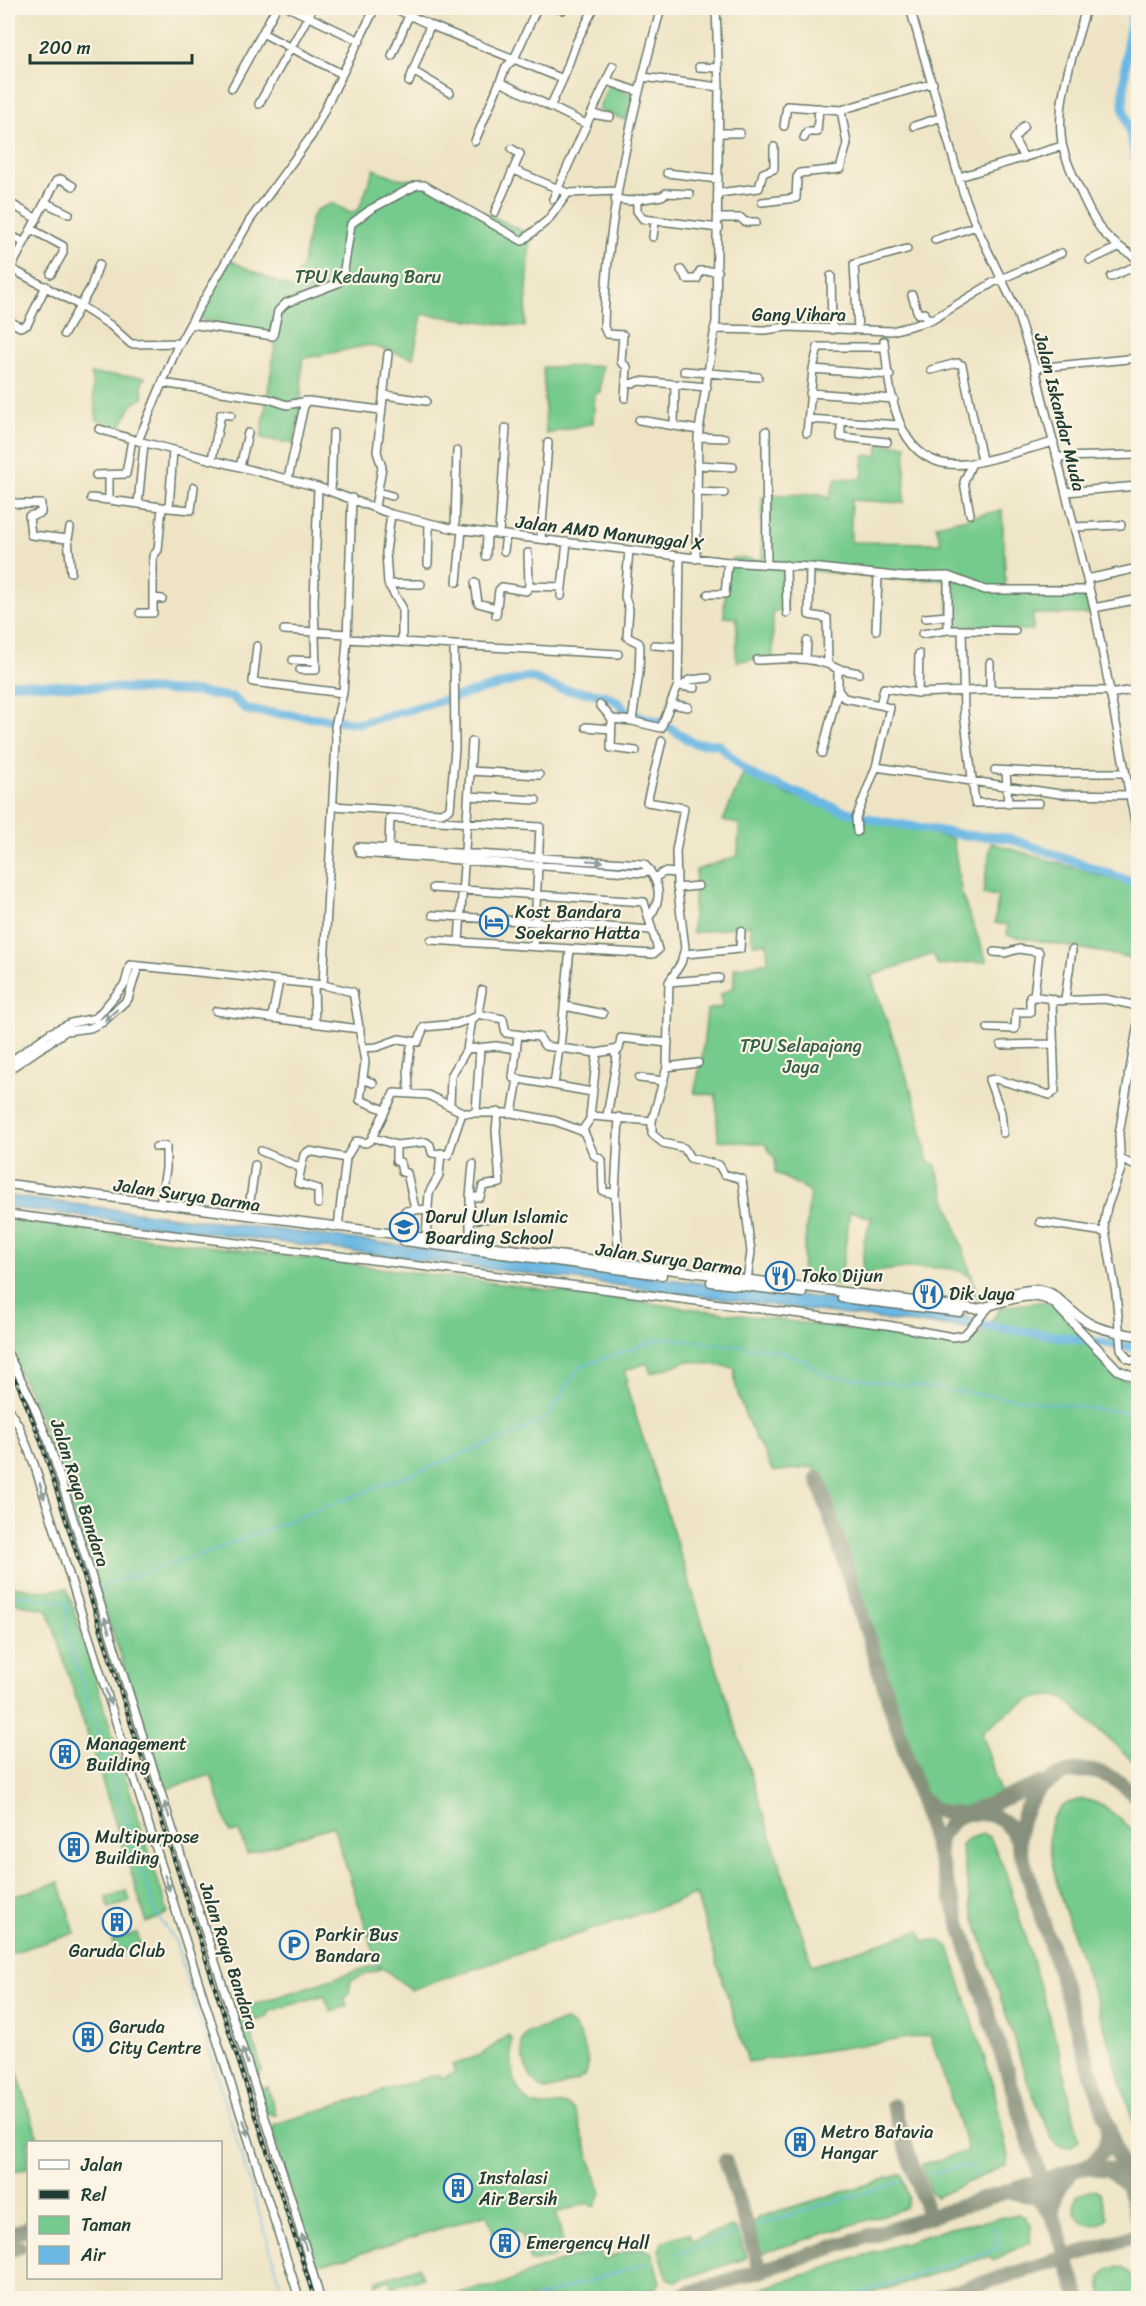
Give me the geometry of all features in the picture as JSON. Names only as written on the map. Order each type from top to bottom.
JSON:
[{"type":"main road","name":"Jalan Surya Darma","points":[[8,1186],[160,1203],[400,1234],[470,1246],[969,1308]]},
{"type":"main road","name":"Jalan Surya Darma","points":[[8,1186],[960,1312],[1014,1293],[1046,1290],[1055,1294],[1087,1322],[1120,1336],[1138,1336]]},
{"type":"main road","points":[[969,1308],[979,1309],[1006,1299],[1044,1299],[1055,1305],[1123,1373],[1138,1378]]},
{"type":"street","points":[[232,88],[276,8]]},
{"type":"street","points":[[290,8],[360,41]]},
{"type":"street","points":[[259,104],[313,8]]},
{"type":"street","points":[[96,475],[126,474],[162,383],[190,324],[250,219],[311,137],[375,8]]},
{"type":"street","points":[[394,8],[563,79]]},
{"type":"street","points":[[475,141],[506,67],[514,59],[537,8]]},
{"type":"street","points":[[550,107],[576,43],[594,8]]},
{"type":"street","points":[[625,398],[627,367],[621,362],[623,335],[607,334],[604,328],[608,253],[616,195],[645,59],[662,8]]},
{"type":"street","points":[[696,558],[696,465],[715,326],[718,271],[716,8]]},
{"type":"street","name":"Jalan Iskandar Muda","points":[[910,8],[959,177],[976,226],[1015,307],[1035,368],[1094,608],[1138,838]]},
{"type":"street","points":[[1086,8],[1062,105],[1062,146],[1099,230],[1138,259]]},
{"type":"street","points":[[392,56],[410,15]]},
{"type":"street","points":[[409,82],[430,25]]},
{"type":"street","points":[[262,33],[342,74]]},
{"type":"street","points":[[553,199],[613,66]]},
{"type":"street","points":[[699,67],[718,68]]},
{"type":"street","points":[[413,71],[450,93]]},
{"type":"street","points":[[643,77],[718,87]]},
{"type":"street","points":[[607,81],[639,92]]},
{"type":"street","points":[[500,82],[586,124]]},
{"type":"street","points":[[784,126],[787,106],[842,110],[933,83]]},
{"type":"street","points":[[804,138],[807,132],[817,132],[819,108]]},
{"type":"street","points":[[762,202],[796,198],[797,177],[800,173],[840,169],[847,144],[842,110]]},
{"type":"street","points":[[591,114],[610,117]]},
{"type":"street","points":[[914,126],[942,117]]},
{"type":"street","points":[[1024,126],[1014,139],[1024,158]]},
{"type":"street","points":[[718,133],[740,133]]},
{"type":"street","points":[[959,177],[1062,146]]},
{"type":"street","points":[[718,193],[759,188],[763,173],[774,169],[774,147]]},
{"type":"street","points":[[495,212],[520,154],[512,149]]},
{"type":"street","points":[[514,170],[568,193],[616,195],[637,199],[662,196],[666,193],[690,194]]},
{"type":"street","points":[[667,173],[718,179]]},
{"type":"street","points":[[73,186],[58,179],[8,270],[46,286],[79,305],[110,325],[131,344],[180,343]]},
{"type":"street","points":[[190,324],[270,337],[274,332],[278,311],[286,303],[338,283],[344,276],[351,224],[371,209],[411,187],[424,185],[494,223],[516,239],[525,240],[548,220],[568,193]]},
{"type":"street","points":[[637,199],[637,211],[642,219],[719,228]]},
{"type":"street","points":[[8,202],[37,219]]},
{"type":"street","points":[[46,203],[69,214]]},
{"type":"street","points":[[719,218],[741,218],[745,222],[756,222]]},
{"type":"street","points":[[653,237],[655,222]]},
{"type":"street","points":[[935,240],[976,226]]},
{"type":"street","points":[[31,229],[63,246],[62,256],[51,274]]},
{"type":"street","points":[[8,234],[23,242]]},
{"type":"street","points":[[1090,260],[1119,247]]},
{"type":"street","points":[[858,329],[854,264],[907,249]]},
{"type":"street","name":"Gang Vihara","points":[[715,326],[765,330],[786,327],[884,332],[931,319],[1000,275],[1061,253]]},
{"type":"street","points":[[64,334],[99,264]]},
{"type":"street","points":[[1111,277],[1138,265]]},
{"type":"street","points":[[681,270],[687,279],[697,279],[700,271],[718,271]]},
{"type":"street","points":[[831,276],[832,330]]},
{"type":"street","points":[[8,320],[20,327],[27,325],[46,286]]},
{"type":"street","points":[[912,295],[918,314],[924,313],[926,319],[931,319]]},
{"type":"street","points":[[807,433],[813,369],[820,345],[885,344],[898,425],[914,449],[929,458],[951,464],[972,463],[1054,442]]},
{"type":"street","points":[[375,507],[382,467],[377,452],[381,410],[384,410],[388,354]]},
{"type":"street","points":[[1035,368],[1138,358]]},
{"type":"street","points":[[931,370],[957,363],[962,365],[982,460]]},
{"type":"street","points":[[813,369],[890,375]]},
{"type":"street","points":[[684,371],[758,377]]},
{"type":"street","points":[[626,385],[640,381],[707,387]]},
{"type":"street","points":[[162,383],[269,399],[287,405],[305,401],[381,410]]},
{"type":"street","points":[[674,426],[675,385]]},
{"type":"street","points":[[810,393],[894,399]]},
{"type":"street","points":[[385,395],[426,400]]},
{"type":"street","points":[[288,479],[305,401]]},
{"type":"street","points":[[212,459],[220,414],[231,415]]},
{"type":"street","points":[[808,419],[898,425]]},
{"type":"street","points":[[639,420],[725,438]]},
{"type":"street","points":[[841,421],[841,437],[887,442]]},
{"type":"street","points":[[504,551],[506,428]]},
{"type":"street","name":"Jalan AMD Manunggal X","points":[[99,429],[318,487],[391,514],[459,530],[728,562],[810,567],[878,575],[948,576],[985,590],[1089,590]]},
{"type":"street","points":[[766,431],[767,564]]},
{"type":"street","points":[[240,467],[248,433]]},
{"type":"street","points":[[331,491],[333,433]]},
{"type":"street","points":[[138,441],[138,504]]},
{"type":"street","points":[[541,539],[548,443]]},
{"type":"street","points":[[140,613],[153,613],[153,556],[158,550],[166,508],[173,450]]},
{"type":"street","points":[[457,451],[459,530],[457,582]]},
{"type":"street","points":[[1058,456],[1138,455]]},
{"type":"street","points":[[970,514],[964,482],[972,463]]},
{"type":"street","points":[[696,465],[733,466]]},
{"type":"street","points":[[109,476],[109,500]]},
{"type":"street","points":[[1066,492],[1138,486]]},
{"type":"street","points":[[91,498],[191,510],[194,487]]},
{"type":"street","points":[[300,670],[316,670],[313,633],[318,487]]},
{"type":"street","points":[[378,492],[392,496]]},
{"type":"street","points":[[696,492],[724,494]]},
{"type":"street","points":[[323,985],[336,741],[335,723],[343,693],[352,498]]},
{"type":"street","points":[[8,501],[19,504],[41,504],[40,513],[29,516],[31,535],[68,538]]},
{"type":"street","points":[[391,514],[386,552],[388,584],[402,608],[402,640]]},
{"type":"street","points":[[428,564],[429,524]]},
{"type":"street","points":[[1074,527],[1121,525]]},
{"type":"street","points":[[70,528],[68,538],[71,572]]},
{"type":"street","points":[[486,556],[487,533]]},
{"type":"street","points":[[561,596],[567,543]]},
{"type":"street","points":[[629,550],[625,597],[629,609],[627,637],[639,643],[639,673],[633,717]]},
{"type":"street","points":[[475,583],[478,603],[496,612],[502,587],[526,591],[529,586],[528,553]]},
{"type":"street","points":[[612,719],[633,717],[662,723],[680,686],[680,556]]},
{"type":"street","points":[[708,594],[725,594],[728,562]]},
{"type":"street","points":[[786,565],[787,613]]},
{"type":"street","points":[[810,567],[809,615],[827,618],[828,663]]},
{"type":"street","points":[[1087,579],[1138,568]]},
{"type":"street","points":[[876,630],[878,575]]},
{"type":"street","points":[[948,576],[948,630]]},
{"type":"street","points":[[388,584],[421,584]]},
{"type":"street","points":[[529,586],[562,587]]},
{"type":"street","points":[[153,598],[162,599]]},
{"type":"street","points":[[1094,608],[1134,600]]},
{"type":"street","points":[[925,618],[947,616]]},
{"type":"street","points":[[284,630],[454,645],[535,648],[561,653],[618,654]]},
{"type":"street","points":[[922,633],[948,630],[1016,631]]},
{"type":"street","points":[[962,630],[963,691],[975,803],[1039,803]]},
{"type":"street","points":[[806,658],[807,641]]},
{"type":"street","points":[[333,806],[446,812],[451,804],[453,789],[454,645]]},
{"type":"street","points":[[654,645],[679,647]]},
{"type":"street","points":[[257,646],[253,682],[343,693]]},
{"type":"street","points":[[918,693],[919,654]]},
{"type":"street","points":[[757,660],[806,658],[828,663],[838,669],[860,673]]},
{"type":"street","points":[[293,660],[316,661]]},
{"type":"street","points":[[990,663],[990,690]]},
{"type":"street","points":[[822,753],[838,690],[838,669]]},
{"type":"street","points":[[680,686],[689,680],[708,678]]},
{"type":"street","points":[[680,686],[695,688]]},
{"type":"street","points":[[880,705],[883,689],[918,693],[990,690],[1110,692],[1138,689]]},
{"type":"street","points":[[838,690],[844,698],[890,708],[876,767],[856,818],[857,832]]},
{"type":"street","points":[[671,704],[688,707]]},
{"type":"street","points":[[600,705],[612,719],[611,748],[636,751]]},
{"type":"street","points":[[586,727],[611,729]]},
{"type":"street","points":[[662,741],[647,802],[684,808],[676,851],[677,888],[686,940],[685,954],[669,982],[667,1067],[652,1121],[652,1134],[658,1141],[684,1148],[690,1158],[717,1164],[724,1174],[742,1179],[751,1252],[747,1280]]},
{"type":"street","points":[[459,942],[472,742]]},
{"type":"street","points":[[876,767],[974,783],[1006,784],[1060,794],[1129,795]]},
{"type":"street","points":[[995,770],[1124,772]]},
{"type":"street","points":[[470,771],[539,775]]},
{"type":"street","points":[[1006,771],[1008,804]]},
{"type":"street","points":[[469,796],[536,800]]},
{"type":"street","points":[[389,848],[390,818],[540,827],[534,946]]},
{"type":"street","points":[[464,856],[358,847],[360,853],[644,864],[656,877],[658,900],[650,916]]},
{"type":"street","points":[[656,877],[664,872],[677,873]]},
{"type":"street","points":[[677,888],[698,886]]},
{"type":"street","points":[[431,940],[656,954],[658,948],[650,916],[642,902],[433,888]]},
{"type":"street","points":[[433,915],[652,930]]},
{"type":"street","points":[[685,954],[740,949],[741,931]]},
{"type":"street","points":[[554,1085],[570,949]]},
{"type":"street","points":[[994,952],[1005,953],[1019,949],[1039,952],[1034,996]]},
{"type":"street","points":[[1065,999],[1072,950]]},
{"type":"street","points":[[134,966],[323,985],[353,992],[364,1048],[360,1100],[385,1110]]},
{"type":"street","points":[[8,1064],[50,1033],[71,1023],[96,1018],[125,984],[134,966]]},
{"type":"street","points":[[8,1070],[66,1031],[90,1028],[103,1022],[128,999],[134,966]]},
{"type":"street","points":[[669,982],[719,978]]},
{"type":"street","points":[[272,1017],[279,981]]},
{"type":"street","points":[[314,985],[315,1023]]},
{"type":"street","points":[[450,1106],[451,1076],[467,1049],[482,990]]},
{"type":"street","points":[[988,1028],[1015,1029],[1016,1012],[1029,1013],[1030,997],[1034,996],[1053,999],[1105,999],[1138,1006]]},
{"type":"street","points":[[1002,1133],[1000,1112],[989,1080],[996,1079],[1053,1094],[1055,1091],[1051,1003],[1053,999]]},
{"type":"street","points":[[565,1006],[603,1014]]},
{"type":"street","points":[[216,1011],[360,1029]]},
{"type":"street","points":[[364,1048],[377,1047],[399,1039],[418,1042],[424,1027],[456,1024],[476,1016],[503,1019],[504,1032],[539,1037],[543,1046],[597,1053],[619,1049]]},
{"type":"street","points":[[1138,1023],[1119,1134],[1121,1169],[1107,1207],[1104,1232],[1116,1293],[1121,1349],[1127,1358],[1138,1362]]},
{"type":"street","points":[[518,1035],[512,1075],[518,1079],[592,1092]]},
{"type":"street","points":[[607,1116],[617,1057],[615,1054],[622,1038],[668,1043]]},
{"type":"street","points":[[409,1094],[408,1067],[412,1041]]},
{"type":"street","points":[[1001,1045],[1053,1044]]},
{"type":"street","points":[[467,1049],[499,1046],[516,1049]]},
{"type":"street","points":[[476,1112],[480,1048]]},
{"type":"street","points":[[582,1131],[590,1116],[597,1053]]},
{"type":"street","points":[[667,1067],[698,1063]]},
{"type":"street","points":[[1128,1075],[1138,1077]]},
{"type":"street","points":[[363,1078],[373,1083]]},
{"type":"street","points":[[639,1078],[664,1081]]},
{"type":"street","points":[[512,1113],[518,1079]]},
{"type":"street","points":[[338,1227],[346,1158],[356,1141],[369,1142],[394,1093],[428,1095],[462,1113],[512,1113],[551,1120],[582,1131],[588,1138],[594,1155],[603,1160],[603,1191],[615,1194]]},
{"type":"street","points":[[470,1197],[480,1197],[483,1186],[500,1183],[496,1130],[498,1112]]},
{"type":"street","points":[[372,1137],[396,1145],[424,1142],[430,1145],[431,1152],[449,1154],[462,1113]]},
{"type":"street","points":[[590,1116],[652,1121]]},
{"type":"street","points":[[619,1117],[615,1194],[619,1263]]},
{"type":"street","points":[[156,1147],[164,1145],[166,1149],[165,1175],[160,1203]]},
{"type":"street","points":[[396,1145],[396,1161],[400,1162],[402,1172],[407,1173],[415,1209]]},
{"type":"street","points":[[261,1151],[302,1168]]},
{"type":"street","points":[[318,1204],[319,1189],[298,1183],[304,1155],[309,1151],[346,1158]]},
{"type":"street","points":[[426,1238],[429,1193],[439,1175],[441,1153]]},
{"type":"street","points":[[1120,1159],[1138,1167]]},
{"type":"street","points":[[470,1246],[473,1164]]},
{"type":"street","points":[[248,1215],[255,1165]]},
{"type":"street","points":[[400,1234],[406,1209],[427,1209]]},
{"type":"street","points":[[8,1214],[887,1325],[953,1337],[964,1335],[992,1304]]},
{"type":"street","points":[[470,1220],[490,1218]]},
{"type":"street","points":[[1040,1222],[1104,1232]]},
{"type":"street","name":"Jalan Raya Bandara","points":[[8,1354],[31,1399],[48,1440],[292,2202],[320,2298]]},
{"type":"street","name":"Jalan Raya Bandara","points":[[8,1408],[19,1426],[34,1464],[299,2298]]},
{"type":"green space","points":[[608,85],[635,95],[625,120],[598,110]]},
{"type":"green space","name":"TPU Kedaung Baru","points":[[374,169],[397,178],[417,180],[527,233],[530,240],[525,327],[422,314],[413,358],[369,345],[302,359],[301,408],[293,444],[261,438],[276,339],[197,318],[229,260],[294,290],[297,273],[302,268],[311,219],[316,210],[333,203],[350,213],[359,209]]},
{"type":"green space","points":[[602,366],[600,392],[595,394],[593,423],[546,434],[543,367]]},
{"type":"green space","points":[[91,374],[145,377],[142,384],[143,398],[132,404],[120,429],[97,420]]},
{"type":"green space","points":[[880,444],[906,445],[904,503],[851,500],[851,542],[941,543],[936,525],[1002,510],[1006,591],[1086,590],[1091,614],[1033,614],[1033,630],[990,630],[989,625],[949,629],[947,580],[897,579],[787,568],[786,612],[773,612],[773,658],[736,661],[737,618],[724,617],[726,564],[734,558],[762,560],[762,498],[768,495],[821,494],[829,499],[836,478],[862,479],[864,455],[877,456]]},
{"type":"green space","name":"TPU Selapajang Jaya","points":[[743,774],[791,796],[953,839],[962,896],[987,961],[938,965],[933,954],[871,976],[917,1107],[928,1162],[935,1164],[973,1280],[978,1298],[973,1301],[972,1278],[963,1272],[950,1269],[919,1268],[887,1270],[862,1275],[864,1240],[872,1218],[850,1211],[840,1285],[801,1281],[810,1191],[775,1173],[775,1159],[765,1144],[718,1140],[716,1095],[694,1093],[702,1058],[707,1010],[722,1007],[721,994],[734,987],[734,968],[768,962],[767,943],[753,944],[750,925],[692,933],[696,870],[738,856],[739,824],[723,821]]},
{"type":"green space","points":[[991,843],[1138,887],[1138,959],[1007,935],[1008,925],[995,923],[998,896],[983,894]]},
{"type":"green space","points":[[17,1221],[956,1343],[971,1339],[983,1331],[1001,1307],[1049,1301],[1114,1372],[1114,1377],[1138,1383],[1138,1738],[1131,1741],[1138,1766],[1064,1698],[1041,1697],[1020,1705],[982,1732],[1002,1800],[966,1813],[944,1814],[934,1810],[925,1802],[917,1790],[814,1467],[773,1472],[742,1407],[737,1393],[735,1368],[689,1361],[651,1373],[647,1363],[624,1371],[628,1381],[625,1382],[812,1965],[920,1930],[924,1942],[936,1940],[945,1944],[950,1950],[994,2088],[1008,2157],[1006,2165],[936,2197],[930,2191],[922,2165],[968,2151],[930,2035],[748,2062],[696,1895],[411,1990],[379,1965],[380,1969],[351,1980],[349,1993],[345,1998],[347,2006],[331,2012],[324,1995],[268,2012],[269,2016],[255,2021],[253,2014],[246,2016],[262,2070],[255,2078],[234,2011],[378,1964],[333,1826],[247,1854],[239,1831],[230,1833],[211,1775],[166,1789],[36,1407],[8,1348],[8,1222]]},
{"type":"green space","points":[[8,1585],[42,1591],[67,1588],[168,1913],[147,1923],[48,1610],[8,1601]]},
{"type":"green space","points":[[1084,1799],[1103,1805],[1138,1834],[1138,2137],[1095,1997],[1073,1936],[1052,1860],[1049,1840],[1052,1819],[1062,1806]]},
{"type":"green space","points":[[982,1834],[990,1837],[1006,1873],[1059,2050],[1079,2140],[1071,2147],[1060,2147],[1053,2140],[1028,2083],[971,1906],[961,1846],[967,1839]]},
{"type":"green space","points":[[59,1882],[75,1933],[8,1954],[8,1898]]},
{"type":"green space","points":[[127,1891],[130,1902],[109,1908],[106,1897]]},
{"type":"green space","points":[[137,1933],[141,1946],[116,1954],[112,1941]]},
{"type":"green space","points":[[565,2021],[576,2029],[584,2046],[587,2056],[587,2072],[575,2081],[547,2090],[536,2083],[527,2070],[522,2041],[529,2032]]},
{"type":"green space","points":[[508,2035],[512,2039],[515,2082],[526,2099],[534,2104],[545,2106],[561,2104],[575,2111],[601,2193],[596,2205],[591,2206],[589,2203],[556,2213],[563,2242],[560,2253],[551,2258],[530,2262],[521,2233],[517,2231],[495,2237],[487,2214],[343,2259],[314,2265],[272,2130],[275,2124],[439,2074],[441,2078],[455,2073],[452,2065],[481,2055]]},
{"type":"green space","points":[[8,2042],[39,2141],[27,2141],[27,2168],[8,2174]]},
{"type":"green space","points":[[258,2085],[262,2089],[268,2087],[276,2115],[266,2113]]},
{"type":"green space","points":[[902,2174],[909,2198],[906,2208],[763,2253],[759,2252],[751,2225],[759,2217]]},
{"type":"green space","points":[[1095,2189],[1100,2192],[1107,2218],[1093,2225],[1081,2221],[1077,2216],[1075,2202],[1078,2195]]},
{"type":"green space","points":[[1018,2214],[1025,2217],[1031,2226],[1030,2242],[993,2260],[990,2256],[857,2298],[732,2298],[950,2228]]},
{"type":"green space","points":[[732,2227],[737,2230],[746,2256],[744,2259],[675,2281],[668,2279],[659,2250],[663,2241],[689,2233],[692,2240]]},
{"type":"green space","points":[[641,2247],[652,2253],[660,2282],[656,2288],[622,2298],[445,2298],[477,2288],[497,2286],[546,2266],[599,2249],[602,2259]]},
{"type":"green space","points":[[419,2267],[423,2277],[393,2287],[390,2280],[377,2284],[376,2281]]},
{"type":"green space","points":[[1117,2267],[1127,2271],[1133,2278],[1138,2298],[1101,2298],[1101,2276],[1108,2269]]},
{"type":"water","points":[[8,1196],[970,1317],[971,1323],[966,1328],[895,1321],[8,1207]]},
{"type":"waterway","points":[[1134,8],[1127,44],[1123,106],[1138,166]]},
{"type":"waterway","points":[[8,683],[195,692],[232,697],[247,710],[360,723],[528,677],[564,690],[604,695],[620,704],[627,713],[661,722],[693,743],[718,744],[746,771],[758,778],[841,810],[880,821],[964,835],[1008,838],[1138,884]]},
{"type":"waterway","points":[[968,1323],[1138,1348]]},
{"type":"waterway","points":[[101,1591],[108,1583],[201,1555],[517,1433],[541,1421],[553,1410],[579,1367],[663,1338],[777,1350],[808,1362],[823,1375],[1138,1414]]},
{"type":"waterway","points":[[8,1593],[68,1603],[67,1635],[155,1912],[175,1940],[285,2298]]},
{"type":"waterway","points":[[931,2174],[968,2165],[976,2176]]},
{"type":"waterway","points":[[757,2225],[900,2182]]},
{"type":"waterway","points":[[846,2298],[999,2248],[994,2227]]},
{"type":"waterway","points":[[676,2254],[736,2233]]},
{"type":"waterway","points":[[535,2298],[647,2263]]},
{"type":"taxiway","points":[[818,1478],[1079,2298]]},
{"type":"taxiway","points":[[1019,1844],[1020,1828],[1031,1799],[1042,1787],[1068,1773],[1083,1771],[1100,1773],[1121,1783],[1138,1798]]},
{"type":"taxiway","points":[[938,1854],[940,1837],[955,1818],[1042,1783]]},
{"type":"taxiway","points":[[921,1797],[932,1808],[944,1813],[994,1816],[1006,1823],[1016,1837],[1138,2219]]},
{"type":"taxiway","points":[[893,2106],[929,2217]]},
{"type":"taxiway","points":[[674,2298],[1081,2168],[1093,2162],[1101,2153],[1108,2135],[1108,2128]]},
{"type":"taxiway","points":[[725,2161],[761,2271]]},
{"type":"taxiway","points":[[1084,2168],[1108,2169],[1126,2184]]},
{"type":"taxiway","points":[[1011,2192],[1036,2197],[1052,2215],[1056,2192],[1071,2173]]},
{"type":"taxiway","points":[[8,2235],[27,2228]]},
{"type":"taxiway","points":[[935,2298],[1138,2235]]},
{"type":"taxiway","points":[[8,2251],[19,2247]]},
{"type":"railway","points":[[8,1367],[19,1387],[40,1439],[314,2298]]},
{"type":"place","name":"Kost Bandara Soekarno Hatta","points":[[494,922]]},
{"type":"place","name":"Darul Ulun Islamic Boarding School","points":[[404,1227]]},
{"type":"place","name":"Toko Dijun","points":[[780,1276]]},
{"type":"place","name":"Dik Jaya","points":[[928,1294]]},
{"type":"place","name":"Management Building","points":[[65,1754]]},
{"type":"place","name":"Multipurpose Building","points":[[74,1847]]},
{"type":"place","name":"Garuda Club","points":[[117,1922]]},
{"type":"place","name":"Parkir Bus Bandara","points":[[294,1945]]},
{"type":"place","name":"Garuda City Centre","points":[[88,2037]]},
{"type":"place","name":"Metro Batavia Hangar","points":[[800,2142]]},
{"type":"place","name":"Instalasi Air Bersih","points":[[458,2188]]},
{"type":"place","name":"Emergency Hall","points":[[505,2243]]}]
